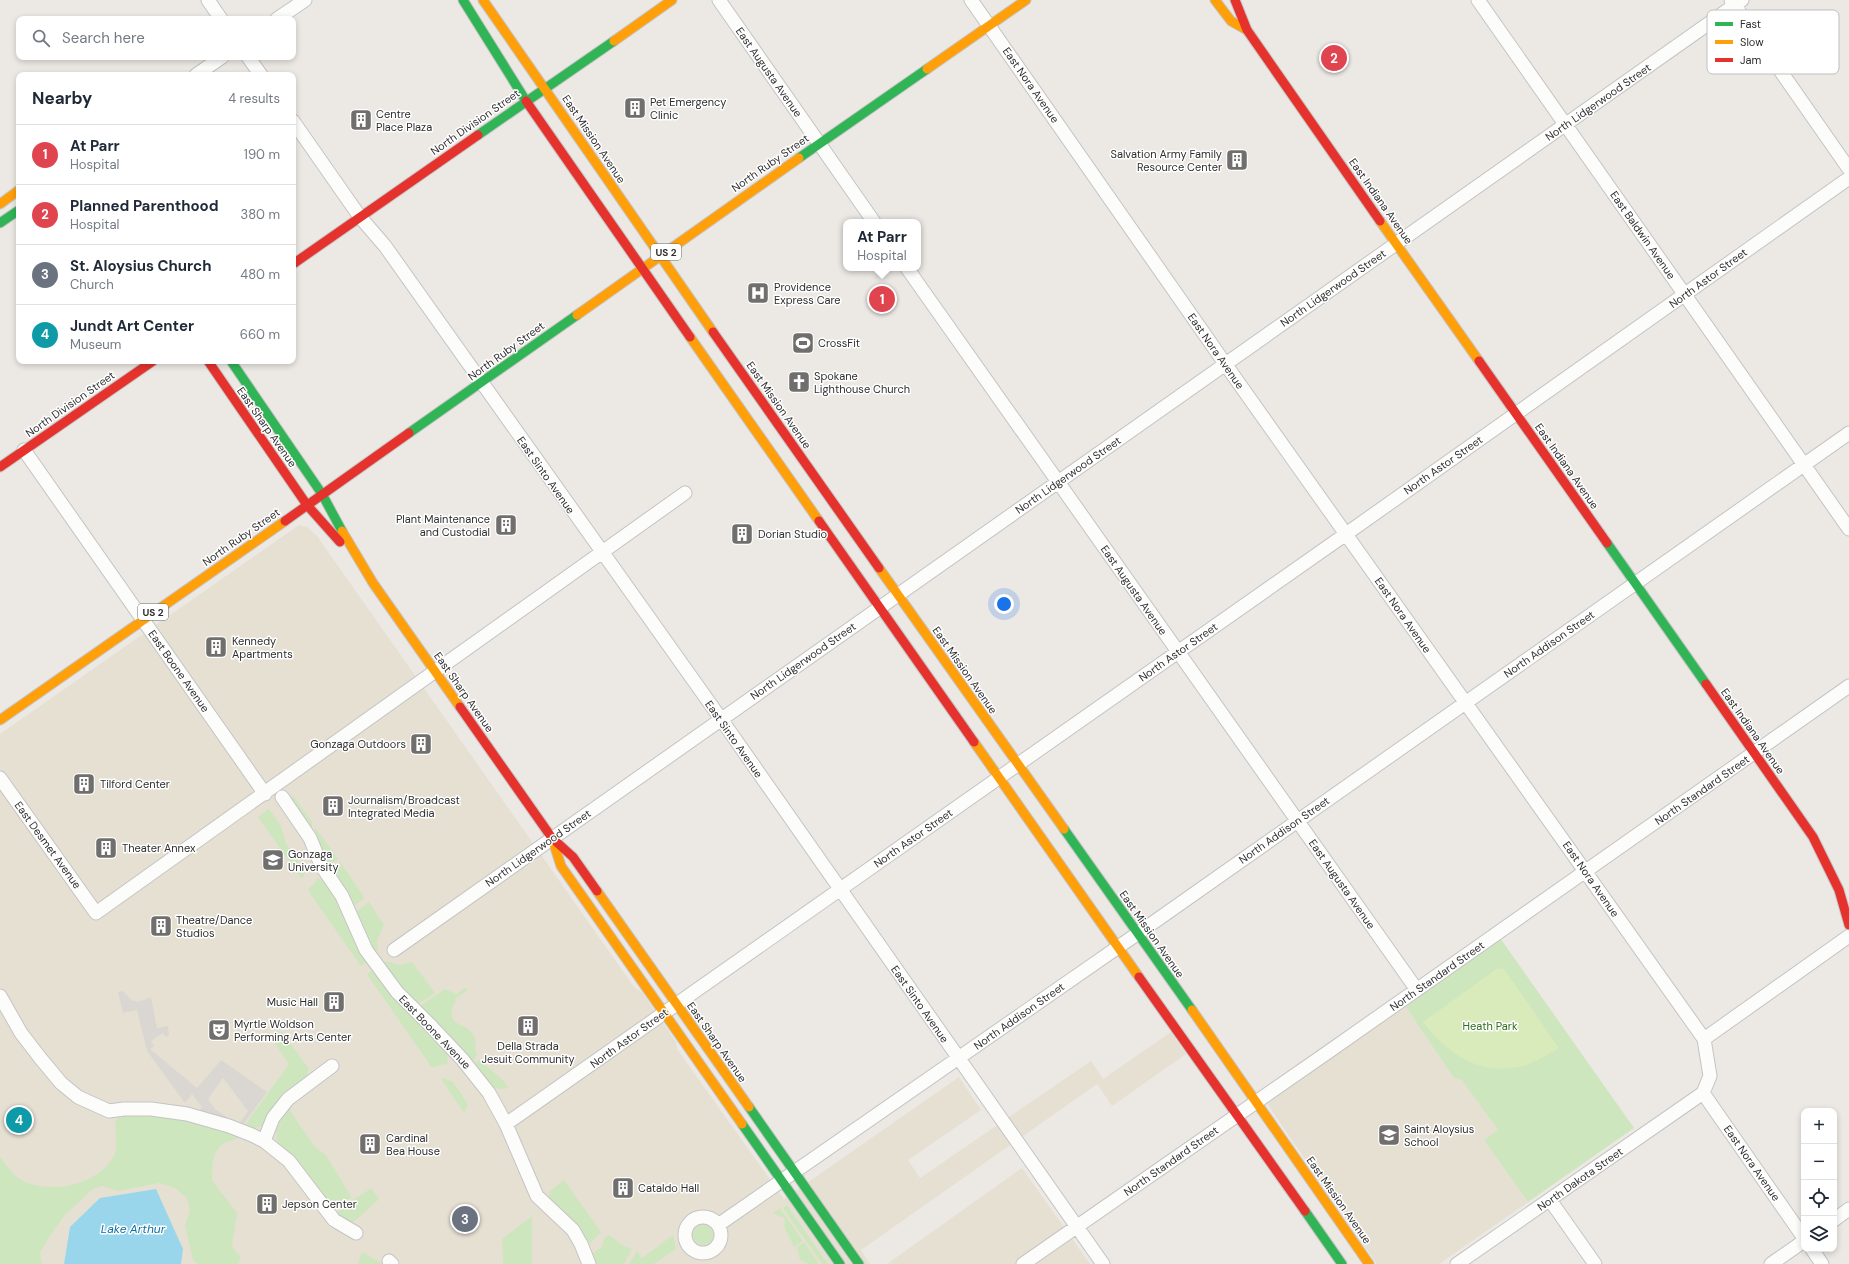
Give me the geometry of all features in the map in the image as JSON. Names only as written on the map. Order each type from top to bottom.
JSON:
[{"type":"main road","points":[[463,0],[526,101],[641,268],[1342,1264]]},
{"type":"main road","name":"East Mission Avenue","points":[[483,0],[660,256],[1257,1102],[1369,1264]]},
{"type":"main road","name":"North Division Street","points":[[296,262],[672,0]]},
{"type":"main road","name":"North Ruby Street","points":[[0,720],[143,618],[481,384],[641,268],[1026,0]]},
{"type":"main road","name":"East Indiana Avenue","points":[[1215,0],[1231,21],[1247,30]]},
{"type":"main road","name":"East Indiana Avenue","points":[[1235,0],[1247,30],[1634,584],[1813,837],[1838,882],[1849,925]]},
{"type":"main road","points":[[0,204],[16,192]]},
{"type":"main road","points":[[0,223],[16,212]]},
{"type":"main road","name":"North Division Street","points":[[0,467],[149,364]]},
{"type":"main road","name":"East Sharp Avenue","points":[[210,364],[307,505],[357,558]]},
{"type":"main road","name":"East Sharp Avenue","points":[[234,364],[322,494],[357,558],[435,672],[552,838],[573,857],[859,1264]]},
{"type":"main road","name":"East Sharp Avenue","points":[[552,838],[561,866],[665,1012],[840,1264]]},
{"type":"street","points":[[208,0],[219,16]]},
{"type":"street","points":[[281,16],[305,0]]},
{"type":"street","name":"East Augusta Avenue","points":[[719,0],[818,144],[872,219]]},
{"type":"street","name":"East Nora Avenue","points":[[971,0],[1225,364],[1466,702],[1704,1040],[1710,1076],[1703,1094],[1801,1234]]},
{"type":"street","name":"East Baldwin Avenue","points":[[1478,0],[1849,529]]},
{"type":"street","name":"North Lidgerwood Street","points":[[1725,10],[1736,2]]},
{"type":"street","name":"North Lidgerwood Street","points":[[394,950],[1396,244],[1707,23]]},
{"type":"street","points":[[200,72],[218,60]]},
{"type":"street","points":[[250,60],[259,72]]},
{"type":"street","points":[[1785,74],[1849,168]]},
{"type":"street","name":"East Sinto Avenue","points":[[296,125],[360,217],[385,246],[481,384],[721,719],[1103,1264]]},
{"type":"street","name":"North Astor Street","points":[[506,1124],[1346,534],[1849,178]]},
{"type":"street","name":"East Augusta Avenue","points":[[909,271],[1417,990]]},
{"type":"street","name":"North Addison Street","points":[[718,1225],[1137,934],[1849,433]]},
{"type":"street","name":"East Boone Avenue","points":[[24,450],[265,794]]},
{"type":"street","points":[[265,794],[685,493]]},
{"type":"street","name":"North Standard Street","points":[[1023,1264],[1257,1102],[1849,686]]},
{"type":"street","name":"East Desmet Avenue","points":[[0,778],[96,913],[265,794]]},
{"type":"street","name":"East Boone Avenue","points":[[282,797],[310,838],[321,865],[342,896],[366,950],[397,992],[430,1024],[471,1069],[489,1093],[506,1124],[537,1196],[573,1230],[581,1244],[589,1264]]},
{"type":"street","points":[[1704,1040],[1849,936]]},
{"type":"street","points":[[0,996],[21,1033],[61,1083],[78,1098],[109,1111],[124,1109],[151,1109],[193,1115],[229,1126],[264,1141],[289,1161],[334,1220],[356,1233]]},
{"type":"street","points":[[264,1141],[273,1118],[288,1099],[332,1066]]},
{"type":"street","name":"North Dakota Street","points":[[1457,1264],[1703,1094]]},
{"type":"street","points":[[1550,1200],[1595,1264]]},
{"type":"street","points":[[1837,1218],[1849,1210]]},
{"type":"street","points":[[1771,1264],[1801,1243]]},
{"type":"street","points":[[1814,1252],[1822,1264]]},
{"type":"shaded area","name":"Gonzaga University","points":[[299,525],[307,527],[317,536],[634,987],[642,992],[676,1042],[677,1049],[784,1199],[959,1077],[981,1110],[908,1160],[920,1178],[1091,1061],[1103,1079],[1171,1032],[1186,1054],[1112,1106],[1097,1084],[861,1250],[870,1264],[0,1264],[0,734]]},
{"type":"shaded area","points":[[123,991],[131,1000],[138,1002],[151,997],[157,1028],[168,1026],[169,1035],[166,1037],[163,1033],[151,1041],[154,1046],[150,1049],[197,1088],[221,1060],[267,1092],[242,1126],[239,1124],[248,1111],[223,1078],[208,1099],[215,1109],[234,1122],[199,1111],[202,1107],[192,1094],[185,1103],[147,1051],[137,1010],[123,1013],[118,992]]},
{"type":"shaded area","name":"Saint Aloysius School","points":[[1405,1006],[1454,1078],[1462,1079],[1498,1130],[1484,1140],[1528,1202],[1439,1264],[1377,1264],[1268,1105],[1271,1100]]},
{"type":"shaded area","points":[[1022,1168],[1090,1264],[887,1264]]},
{"type":"green space","points":[[292,794],[312,822],[312,831],[292,806]]},
{"type":"green space","points":[[269,809],[281,826],[286,844],[305,871],[304,876],[301,878],[258,817]]},
{"type":"green space","points":[[315,827],[338,859],[329,865],[318,848]]},
{"type":"green space","points":[[340,862],[365,898],[353,907],[331,868]]},
{"type":"green space","points":[[317,878],[328,883],[336,895],[368,961],[361,966],[308,889],[316,882]]},
{"type":"green space","points":[[369,902],[384,925],[377,941],[378,950],[375,951],[364,933],[355,912]]},
{"type":"green space","name":"Heath Park","points":[[1500,938],[1634,1128],[1528,1202],[1484,1140],[1498,1130],[1462,1080],[1454,1078],[1405,1006]]},
{"type":"green space","points":[[385,961],[399,965],[412,962],[435,993],[418,1004],[397,983],[384,965]]},
{"type":"green space","points":[[1498,968],[1504,969],[1559,1048],[1523,1066],[1502,1069],[1488,1068],[1464,1059],[1452,1052],[1442,1043],[1423,1022]]},
{"type":"green space","points":[[374,969],[445,1049],[448,1058],[447,1064],[432,1068],[367,974]]},
{"type":"green space","points":[[466,987],[468,990],[455,999],[456,1000],[451,1015],[456,1022],[469,1030],[474,1036],[477,1055],[472,1063],[420,1006],[445,989],[457,994]]},
{"type":"green space","points":[[277,1031],[282,1032],[309,1069],[307,1074],[309,1077],[263,1126],[251,1129],[244,1126],[289,1064],[272,1039],[273,1035]]},
{"type":"green space","points":[[479,1060],[504,1081],[508,1088],[502,1089],[492,1086],[474,1065]]},
{"type":"green space","points":[[444,1078],[453,1082],[468,1104],[464,1113],[441,1079]]},
{"type":"green space","points":[[290,1105],[291,1112],[315,1147],[326,1155],[352,1198],[340,1201],[328,1200],[277,1142],[276,1129]]},
{"type":"green space","points":[[119,1116],[165,1116],[191,1121],[237,1134],[237,1138],[218,1148],[213,1163],[212,1180],[237,1213],[232,1246],[241,1258],[238,1264],[197,1264],[193,1260],[185,1226],[190,1211],[187,1198],[175,1188],[159,1183],[118,1191],[102,1186],[93,1189],[65,1215],[50,1236],[40,1253],[42,1264],[0,1264],[0,1157],[17,1177],[32,1184],[45,1187],[59,1187],[87,1180],[99,1173],[108,1164],[115,1153],[116,1120]]},
{"type":"green space","points":[[564,1180],[601,1232],[590,1244],[566,1213],[548,1198],[550,1191]]},
{"type":"green space","points":[[371,1188],[379,1199],[355,1221],[348,1221],[337,1214],[339,1206],[360,1196]]},
{"type":"green space","points":[[787,1205],[828,1264],[822,1264],[783,1208]]},
{"type":"green space","points":[[780,1208],[803,1241],[794,1247],[784,1227],[784,1218],[773,1213]]},
{"type":"green space","points":[[532,1216],[532,1264],[503,1264],[502,1239]]},
{"type":"green space","points":[[703,1225],[710,1228],[713,1235],[710,1242],[703,1245],[696,1242],[693,1235],[696,1228]]},
{"type":"green space","points":[[609,1235],[622,1245],[632,1249],[624,1264],[596,1264],[593,1253],[602,1247],[604,1238]]},
{"type":"green space","points":[[673,1235],[676,1249],[654,1264],[629,1264],[637,1251],[642,1258]]},
{"type":"green space","points":[[804,1242],[819,1264],[809,1264],[800,1260],[797,1247]]},
{"type":"green space","points":[[362,1252],[383,1264],[358,1264]]},
{"type":"water","name":"Lake Arthur","points":[[156,1189],[183,1249],[181,1264],[64,1264],[70,1227],[100,1198]]},
{"type":"traffic: fast","points":[[463,0],[526,101]]},
{"type":"traffic: fast","points":[[478,135],[614,41]]},
{"type":"traffic: fast","points":[[799,158],[927,69]]},
{"type":"traffic: fast","points":[[0,223],[16,212]]},
{"type":"traffic: fast","points":[[409,433],[577,315]]},
{"type":"traffic: fast","points":[[233,364],[322,494],[342,531]]},
{"type":"traffic: fast","points":[[1607,543],[1706,684]]},
{"type":"traffic: fast","points":[[1064,829],[1192,1010]]},
{"type":"traffic: fast","points":[[749,1107],[859,1264]]},
{"type":"traffic: fast","points":[[742,1124],[840,1264]]},
{"type":"traffic: fast","points":[[1305,1211],[1342,1264]]},
{"type":"traffic: slow","points":[[483,0],[544,88]]},
{"type":"traffic: slow","points":[[614,41],[672,0]]},
{"type":"traffic: slow","points":[[927,69],[1026,0]]},
{"type":"traffic: slow","points":[[1215,0],[1231,21],[1247,30]]},
{"type":"traffic: slow","points":[[544,88],[713,332]]},
{"type":"traffic: slow","points":[[577,315],[799,158]]},
{"type":"traffic: slow","points":[[0,204],[16,192]]},
{"type":"traffic: slow","points":[[1380,221],[1479,361]]},
{"type":"traffic: slow","points":[[690,337],[819,521]]},
{"type":"traffic: slow","points":[[0,720],[285,521]]},
{"type":"traffic: slow","points":[[342,531],[373,583],[460,707]]},
{"type":"traffic: slow","points":[[879,568],[1064,829]]},
{"type":"traffic: slow","points":[[974,742],[1139,977]]},
{"type":"traffic: slow","points":[[552,838],[561,866],[742,1124]]},
{"type":"traffic: slow","points":[[597,891],[749,1107]]},
{"type":"traffic: slow","points":[[1192,1010],[1369,1264]]},
{"type":"traffic: jam","points":[[1235,0],[1247,30],[1380,221]]},
{"type":"traffic: jam","points":[[526,101],[690,337]]},
{"type":"traffic: jam","points":[[296,262],[478,135]]},
{"type":"traffic: jam","points":[[713,332],[879,568]]},
{"type":"traffic: jam","points":[[1479,361],[1607,543]]},
{"type":"traffic: jam","points":[[0,467],[149,364]]},
{"type":"traffic: jam","points":[[210,364],[307,505],[340,542]]},
{"type":"traffic: jam","points":[[285,521],[409,433]]},
{"type":"traffic: jam","points":[[819,521],[974,742]]},
{"type":"traffic: jam","points":[[1706,684],[1813,837],[1839,890],[1849,925]]},
{"type":"traffic: jam","points":[[460,707],[552,838],[573,857],[597,891]]},
{"type":"traffic: jam","points":[[1139,977],[1305,1211]]},
{"type":"place","name":"Planned Parenthood","points":[[1334,58]]},
{"type":"place","name":"Pet Emergency Clinic","points":[[635,108]]},
{"type":"place","name":"Centre Place Plaza","points":[[361,120]]},
{"type":"place","name":"Salvation Army Family Resource Center","points":[[1237,160]]},
{"type":"place","name":"Providence Express Care","points":[[758,293]]},
{"type":"place","name":"At Parr","points":[[882,299]]},
{"type":"place","name":"CrossFit","points":[[803,343]]},
{"type":"place","name":"Spokane Lighthouse Church","points":[[799,382]]},
{"type":"place","name":"Plant Maintenance and Custodial","points":[[506,525]]},
{"type":"place","name":"Dorian Studio","points":[[742,534]]},
{"type":"place","name":"Kennedy Apartments","points":[[216,647]]},
{"type":"place","name":"Gonzaga Outdoors","points":[[421,744]]},
{"type":"place","name":"Tilford Center","points":[[84,784]]},
{"type":"place","name":"Journalism/Broadcast Integrated Media","points":[[333,806]]},
{"type":"place","name":"Theater Annex","points":[[106,848]]},
{"type":"place","name":"Gonzaga University","points":[[273,860]]},
{"type":"place","name":"Theatre/Dance Studios","points":[[161,926]]},
{"type":"place","name":"Music Hall","points":[[334,1002]]},
{"type":"place","name":"Della Strada Jesuit Community","points":[[528,1026]]},
{"type":"place","name":"Myrtle Woldson Performing Arts Center","points":[[219,1030]]},
{"type":"place","name":"Jundt Art Center","points":[[19,1120]]},
{"type":"place","name":"Saint Aloysius School","points":[[1389,1135]]},
{"type":"place","name":"Cardinal Bea House","points":[[370,1144]]},
{"type":"place","name":"Cataldo Hall","points":[[623,1188]]},
{"type":"place","name":"Jepson Center","points":[[267,1204]]},
{"type":"place","name":"St. Aloysius Church","points":[[465,1219]]}]
